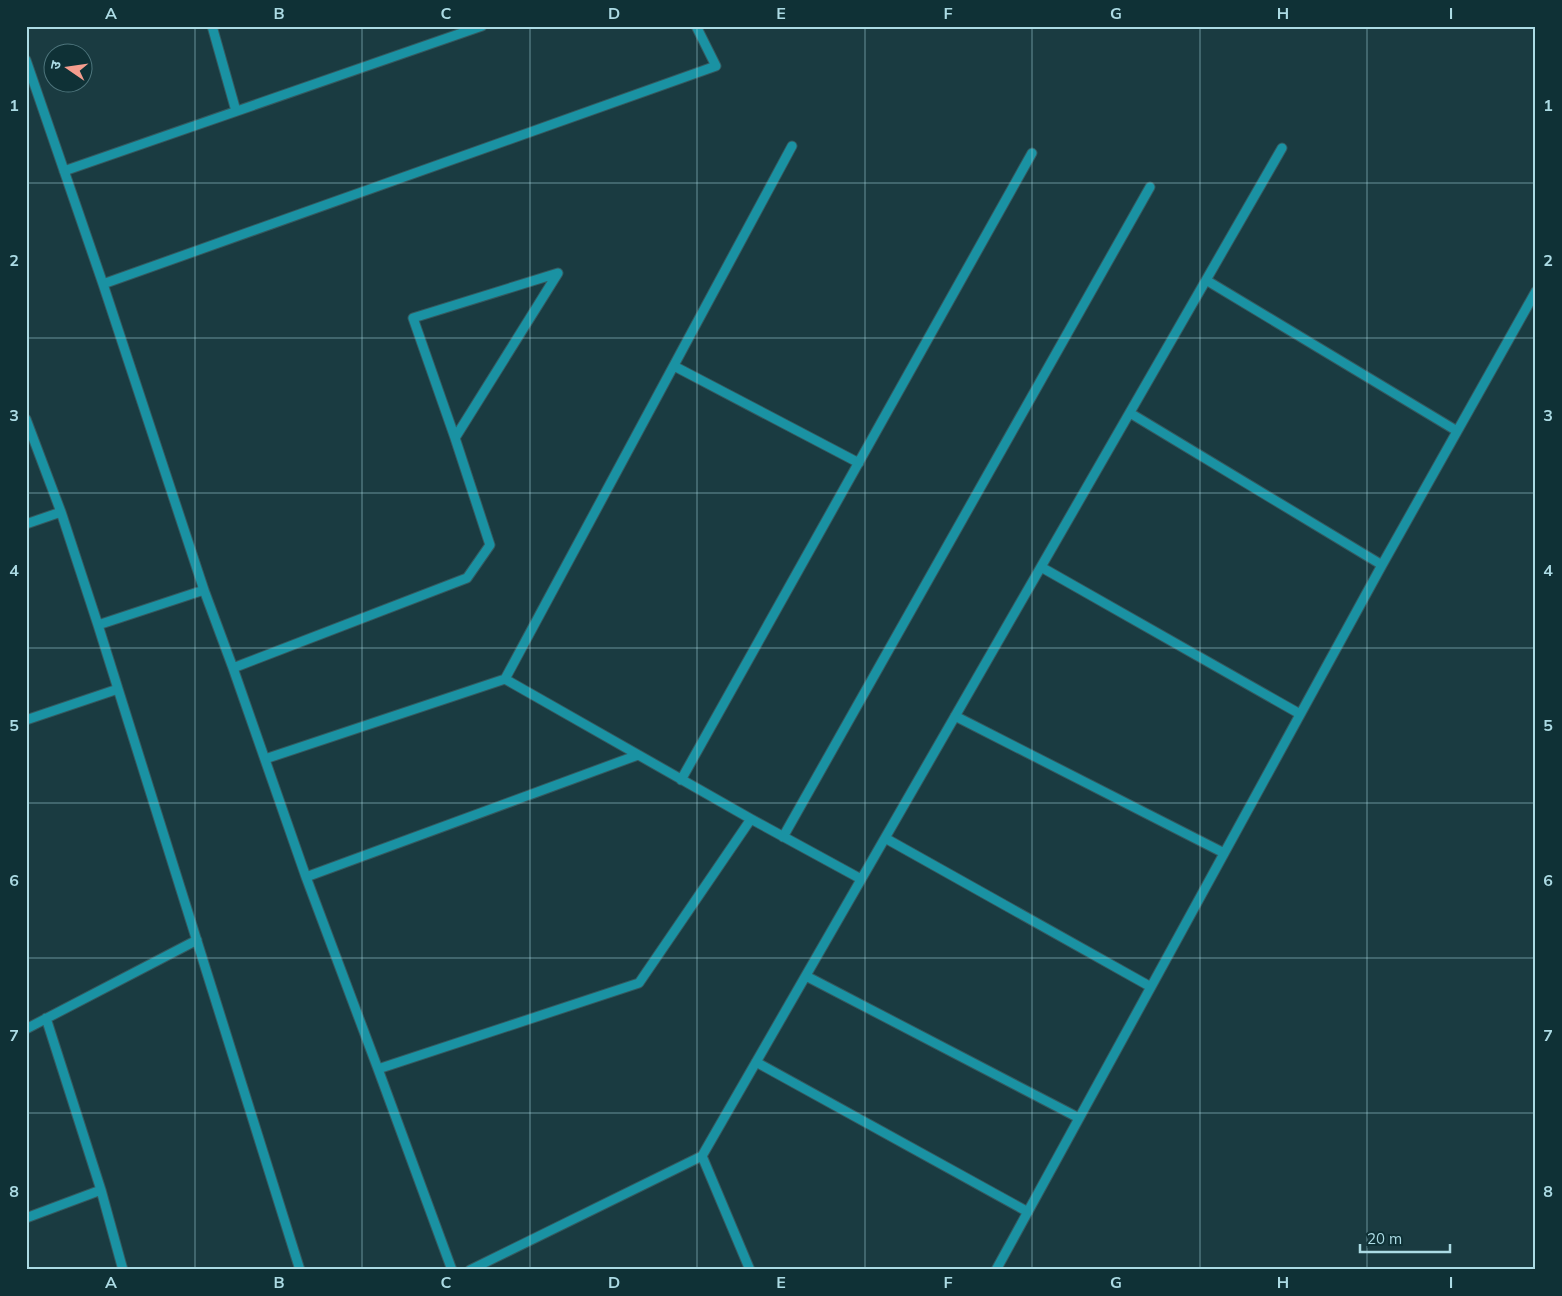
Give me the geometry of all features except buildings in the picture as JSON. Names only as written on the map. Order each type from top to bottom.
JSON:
[{"type":"street","points":[[212,26],[236,111]]},
{"type":"street","points":[[64,170],[482,26]]},
{"type":"street","points":[[103,284],[716,66],[696,26]]},
{"type":"street","points":[[26,60],[103,284],[204,590],[306,877],[452,1270]]},
{"type":"street","points":[[264,759],[505,679],[792,146]]},
{"type":"street","points":[[470,1270],[702,1156],[1282,148]]},
{"type":"street","points":[[681,780],[1032,153]]},
{"type":"street","points":[[783,836],[1150,186]]},
{"type":"street","points":[[233,668],[467,578],[490,546],[413,318],[558,273],[455,438]]},
{"type":"street","points":[[1206,280],[1457,431]]},
{"type":"street","points":[[996,1270],[1382,565],[1536,291]]},
{"type":"street","points":[[674,366],[859,463]]},
{"type":"street","points":[[1130,412],[1382,565]]},
{"type":"street","points":[[26,419],[61,512],[98,624],[300,1270]]},
{"type":"street","points":[[26,524],[61,512]]},
{"type":"street","points":[[1041,566],[1300,714]]},
{"type":"street","points":[[98,624],[204,590]]},
{"type":"street","points":[[505,679],[681,780],[861,879]]},
{"type":"street","points":[[26,720],[118,689]]},
{"type":"street","points":[[955,716],[1224,853]]},
{"type":"street","points":[[306,877],[638,755]]},
{"type":"street","points":[[378,1069],[639,983],[751,819]]},
{"type":"street","points":[[885,838],[1151,987]]},
{"type":"street","points":[[26,1028],[197,940]]},
{"type":"street","points":[[806,976],[1079,1118]]},
{"type":"street","points":[[46,1018],[101,1190],[124,1270]]},
{"type":"street","points":[[756,1062],[1028,1212]]},
{"type":"street","points":[[702,1156],[750,1270]]},
{"type":"street","points":[[26,1218],[101,1190]]}]
